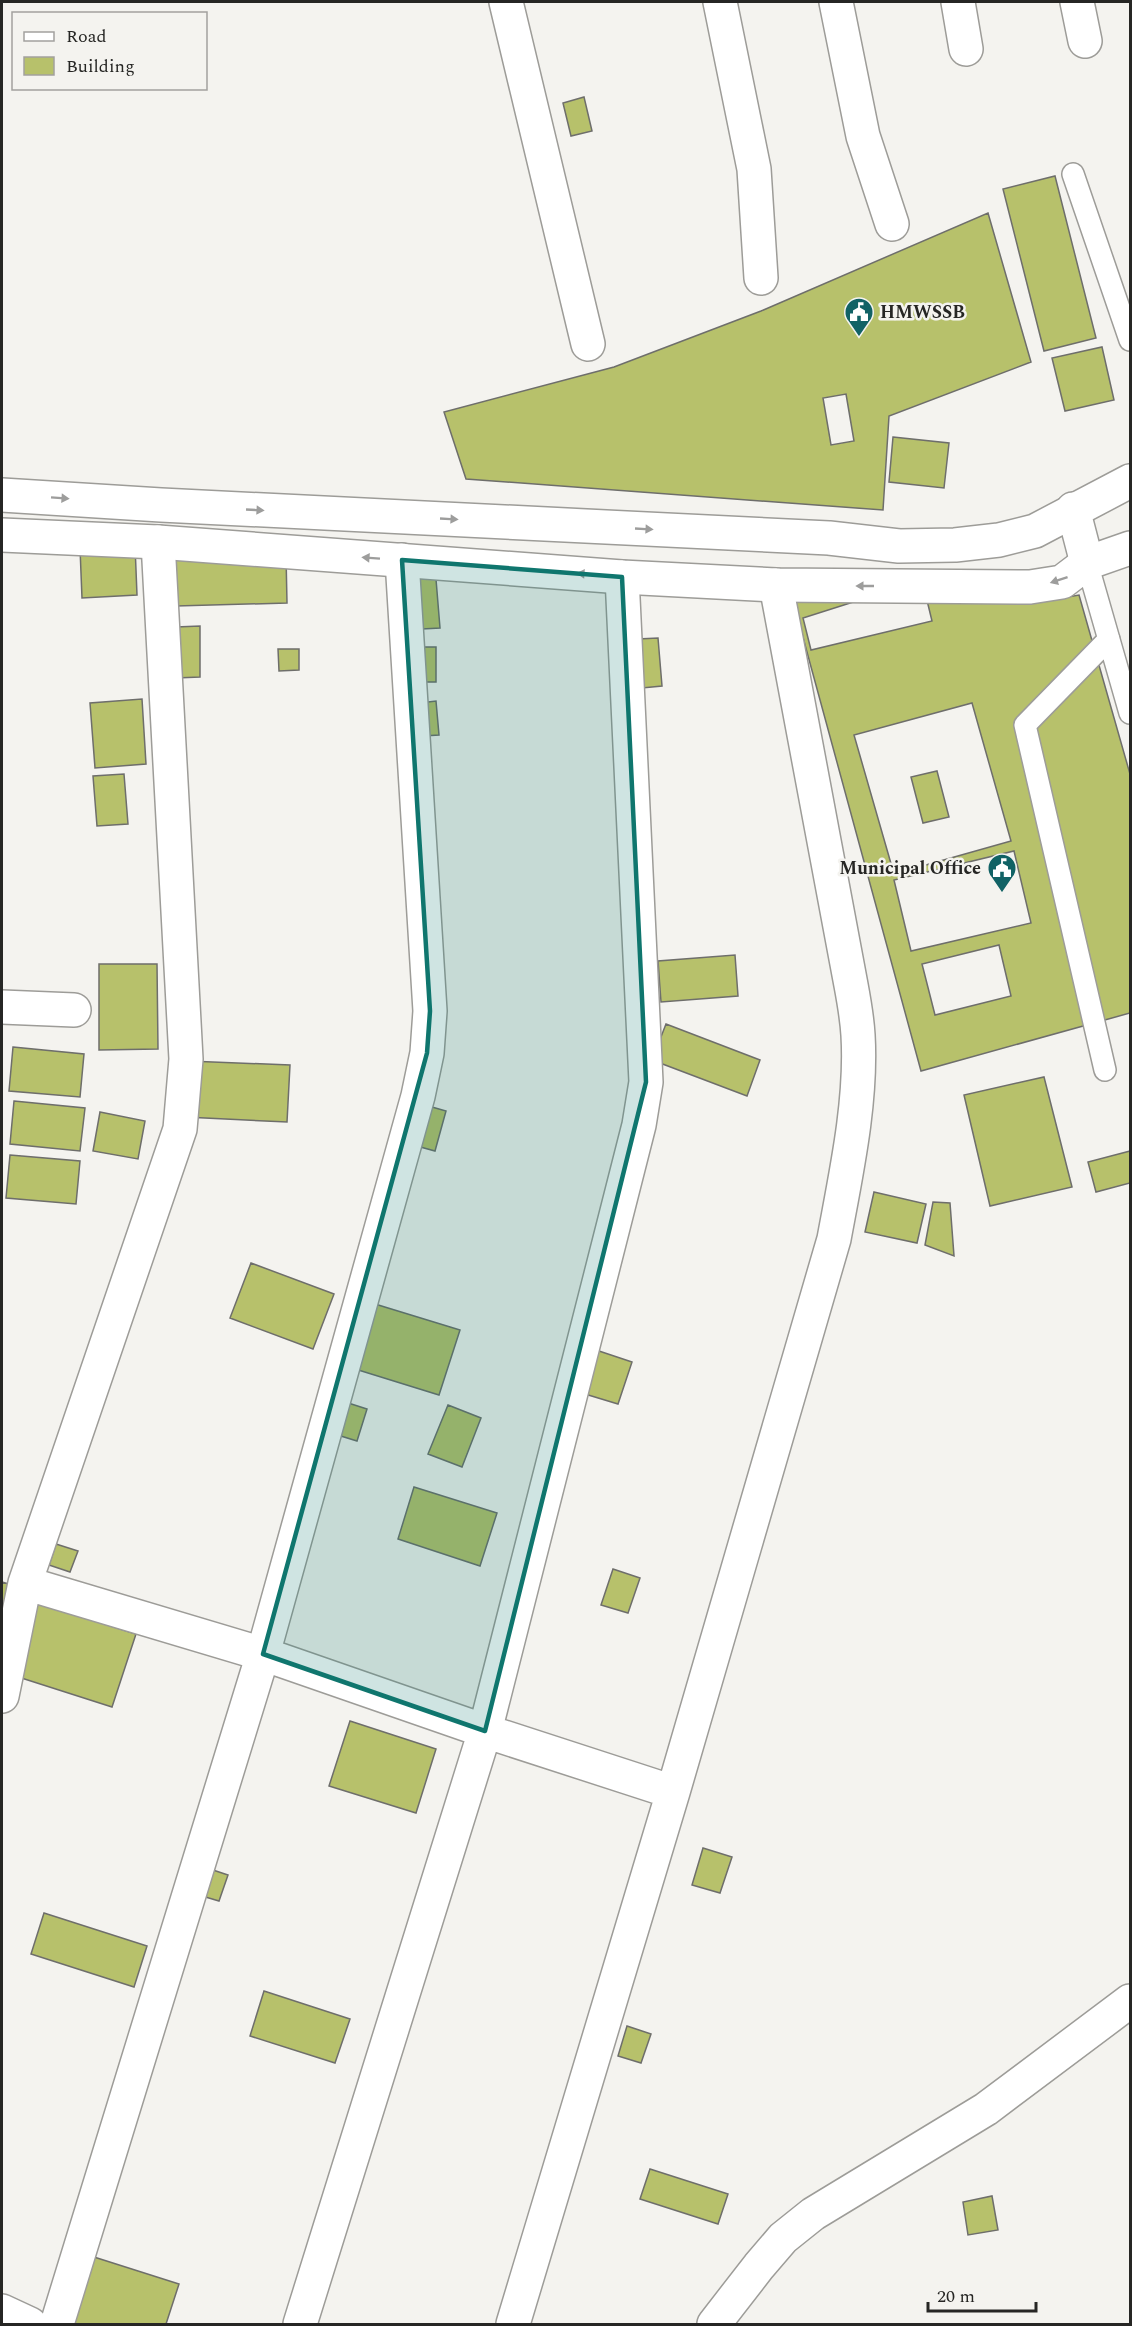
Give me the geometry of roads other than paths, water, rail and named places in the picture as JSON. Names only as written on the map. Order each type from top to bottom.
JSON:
[{"type":"street","points":[[506,2],[588,344]]},
{"type":"street","points":[[720,2],[754,169],[761,278]]},
{"type":"street","points":[[836,2],[863,136],[892,224]]},
{"type":"street","points":[[958,2],[966,49]]},
{"type":"street","points":[[1077,2],[1085,41]]},
{"type":"street","points":[[2,495],[830,538],[899,546],[955,545],[999,540],[1035,531],[1073,509],[1131,481]]},
{"type":"street","points":[[1073,509],[1087,564]]},
{"type":"street","points":[[2,536],[159,542],[622,577],[776,585],[1030,586],[1062,582],[1087,564],[1131,548]]},
{"type":"street","points":[[2,1696],[25,1583],[180,1129],[186,1059],[159,542]]},
{"type":"street","points":[[57,2325],[263,1654],[418,1096],[427,1053],[430,1011],[402,560]]},
{"type":"street","points":[[300,2325],[484,1731],[639,1125],[646,1082],[622,577]]},
{"type":"street","points":[[513,2325],[673,1792],[834,1239],[845,1179],[858,1084],[858,1034],[851,985],[776,585]]},
{"type":"street","points":[[2,1007],[74,1010]]},
{"type":"street","points":[[25,1583],[263,1654],[484,1731],[673,1792]]},
{"type":"street","points":[[714,2325],[783,2238],[813,2214],[986,2109],[1131,2001]]},
{"type":"street","points":[[2,2311],[30,2325]]},
{"type":"lane","points":[[1073,174],[1131,340]]},
{"type":"lane","points":[[1087,564],[1131,713]]},
{"type":"lane","points":[[1105,1070],[1025,725],[1109,639]]},
{"type":"place","name":"HMWSSB","points":[[859,338]]},
{"type":"place","name":"Municipal Office","points":[[1002,894]]}]
